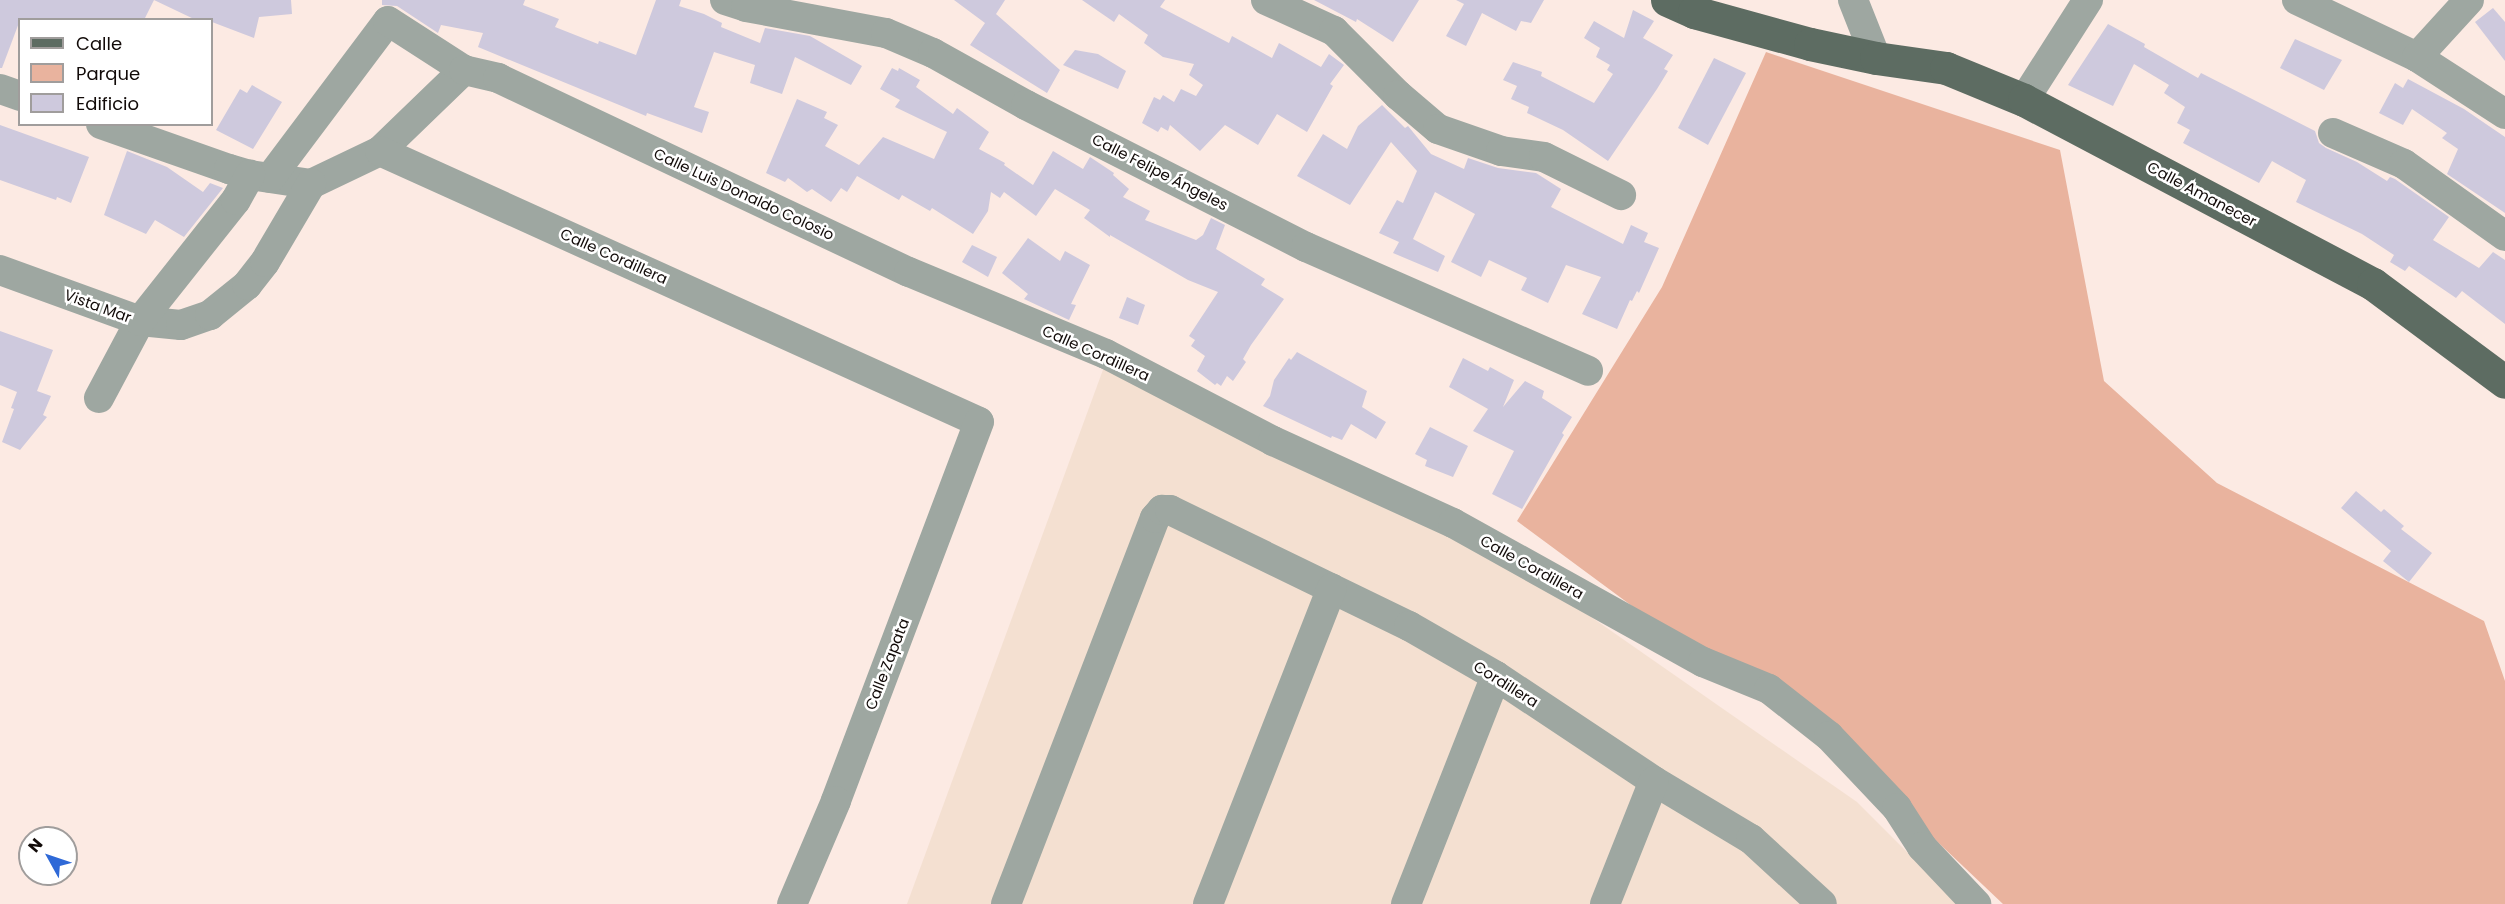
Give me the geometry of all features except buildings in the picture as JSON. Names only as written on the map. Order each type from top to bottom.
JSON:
[{"type":"main road","name":"Calle Amanecer","points":[[1667,0],[1694,12],[1761,31],[1876,58],[1946,68],[2024,100],[2373,284],[2505,382]]},
{"type":"street","name":"Calle Felipe Ángeles","points":[[725,0],[746,7],[886,33],[933,52],[1026,105],[1305,247],[1588,371]]},
{"type":"street","points":[[1266,0],[1334,31],[1398,95],[1438,129],[1501,151],[1544,158],[1621,195]]},
{"type":"street","points":[[1853,0],[1876,58]]},
{"type":"street","points":[[2024,100],[2088,0]]},
{"type":"street","points":[[2297,0],[2417,57],[2505,114]]},
{"type":"street","points":[[2417,57],[2469,0]]},
{"type":"street","name":"Calle Luis Donaldo Colosio","points":[[260,177],[388,21],[464,70],[498,78],[909,272],[1023,321]]},
{"type":"street","points":[[107,126],[260,177],[311,184],[380,151],[464,70]]},
{"type":"street","points":[[0,89],[18,95]]},
{"type":"street","points":[[2333,133],[2404,164],[2505,236]]},
{"type":"street","name":"Calle Cordillera","points":[[380,151],[979,422]]},
{"type":"street","points":[[99,398],[140,321],[236,200],[260,177]]},
{"type":"street","name":"Vista Mar","points":[[0,270],[140,321],[182,325],[210,315],[246,285],[265,262],[311,184]]},
{"type":"street","name":"Calle Cordillera","points":[[1023,321],[1106,354],[1273,441],[1453,523],[1703,662],[1769,689],[1829,736],[1897,808],[1922,847],[1976,904]]},
{"type":"street","name":"Calle Zapata","points":[[792,904],[836,801],[979,422]]},
{"type":"street","name":"Cordillera","points":[[1006,904],[1151,529],[1162,510],[1170,510],[1409,626],[1496,676],[1654,781],[1751,839],[1811,899]]},
{"type":"street","points":[[1208,904],[1332,588]]},
{"type":"street","points":[[1406,904],[1496,676]]},
{"type":"street","points":[[1605,904],[1654,781]]},
{"type":"shaded area","points":[[1104,367],[1502,555],[1857,802],[1959,904],[907,904]]},
{"type":"green space","points":[[1766,52],[2060,150],[2104,381],[2217,483],[2484,621],[2505,681],[2505,904],[2003,904],[1888,795],[1517,521],[1662,287]]}]
